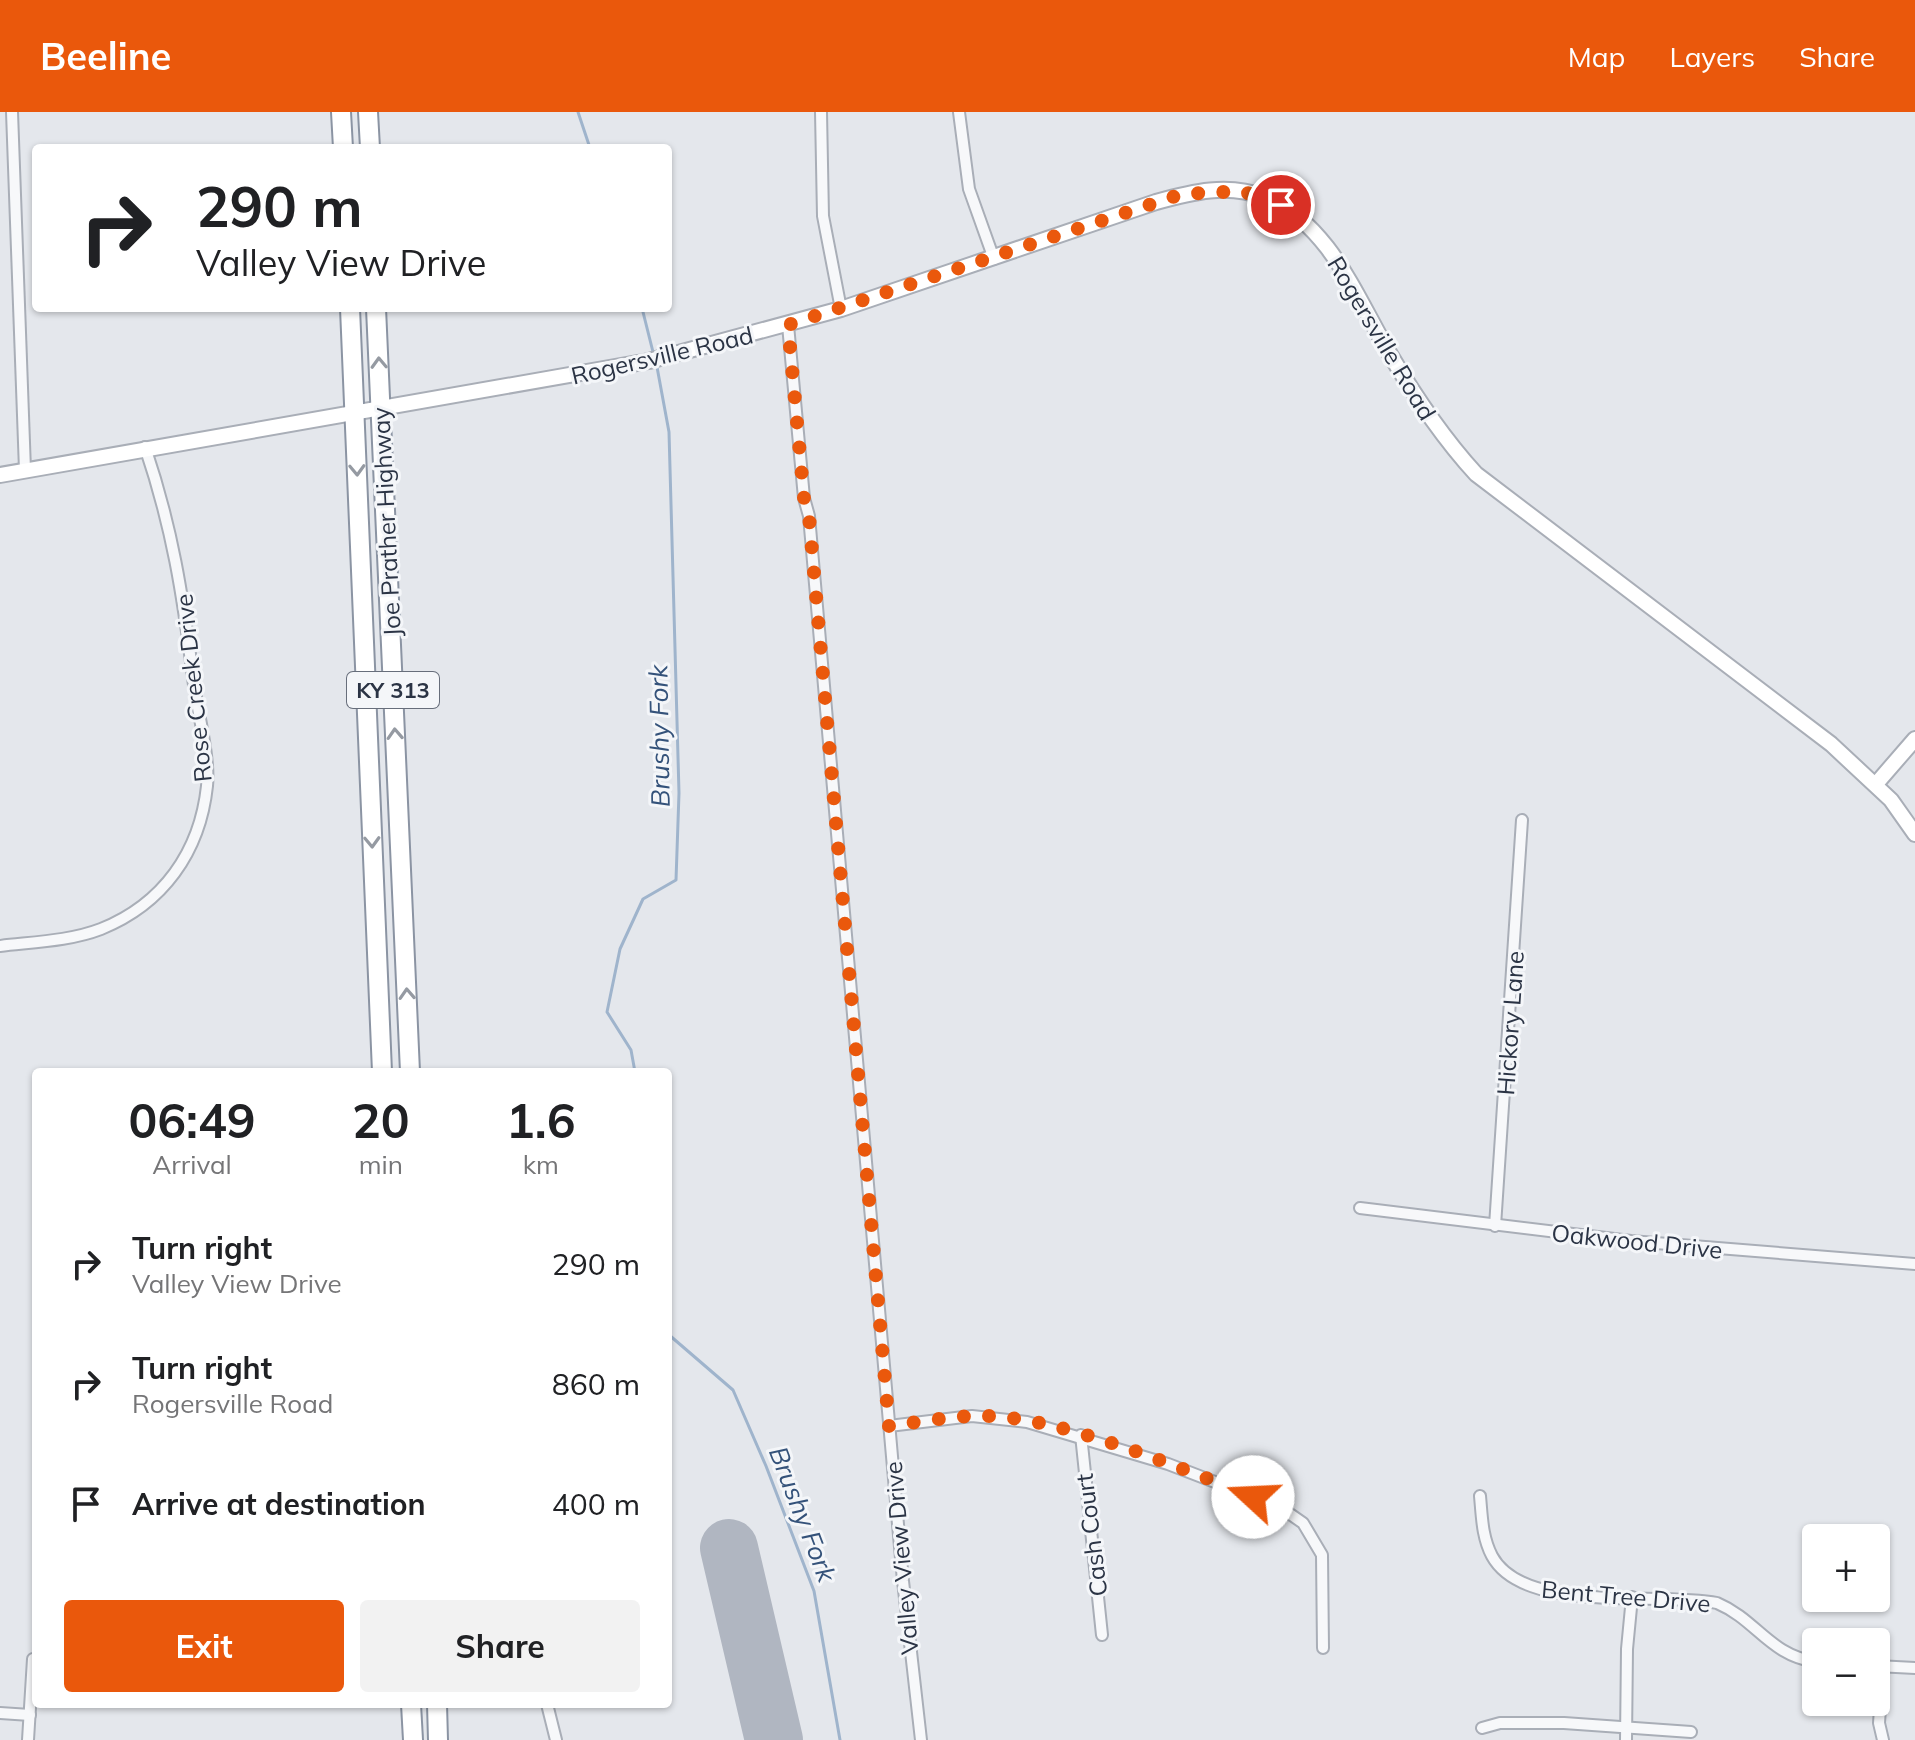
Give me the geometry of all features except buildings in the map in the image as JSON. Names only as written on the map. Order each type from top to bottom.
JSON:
[{"type":"highway","points":[[341,112],[343,144]]},
{"type":"highway","points":[[368,112],[370,144]]},
{"type":"highway","name":"Joe Prather Highway","points":[[350,312],[382,1068]]},
{"type":"highway","name":"Joe Prather Highway","points":[[376,312],[410,1068]]},
{"type":"highway","points":[[411,1708],[413,1740]]},
{"type":"highway","points":[[437,1708],[438,1740]]},
{"type":"street","points":[[12,112],[25,470]]},
{"type":"street","points":[[821,112],[823,216],[841,309]]},
{"type":"street","points":[[959,112],[969,189],[994,259]]},
{"type":"street","name":"Rogersville Road","points":[[0,475],[145,447],[649,361],[841,309],[1193,192],[1242,191],[1281,205],[1298,217],[1328,250],[1429,418],[1476,474],[1831,744],[1876,784],[1915,834]]},
{"type":"street","name":"Valley View Drive","points":[[788,325],[804,498],[809,516],[889,1426],[911,1666],[921,1740]]},
{"type":"street","name":"Rose Creek Drive","points":[[0,946],[101,929],[144,906],[177,873],[193,846],[207,785],[180,571],[169,518],[145,447]]},
{"type":"street","points":[[1876,784],[1915,739]]},
{"type":"street","name":"Hickory Lane","points":[[1495,1226],[1522,820]]},
{"type":"street","name":"Oakwood Drive","points":[[1360,1208],[1495,1226],[1777,1255],[1915,1264]]},
{"type":"street","points":[[889,1426],[985,1416],[1081,1435],[1280,1507],[1303,1523],[1322,1555],[1323,1648]]},
{"type":"street","name":"Cash Court","points":[[1081,1435],[1102,1635]]},
{"type":"street","name":"Bent Tree Drive","points":[[1480,1496],[1486,1542],[1495,1561],[1512,1579],[1537,1590],[1717,1603],[1739,1615],[1778,1650],[1802,1658]]},
{"type":"street","points":[[1625,1735],[1632,1597]]},
{"type":"street","points":[[1890,1667],[1915,1668]]},
{"type":"street","points":[[28,1740],[32,1678]]},
{"type":"street","points":[[548,1708],[556,1740]]},
{"type":"street","points":[[0,1713],[30,1715]]},
{"type":"street","points":[[1879,1716],[1883,1740]]},
{"type":"street","points":[[1482,1728],[1500,1723],[1564,1723],[1625,1735],[1691,1732]]},
{"type":"waterway","name":"Brushy Fork","points":[[578,112],[589,144]]},
{"type":"waterway","name":"Brushy Fork","points":[[643,312],[653,352]]},
{"type":"waterway","name":"Brushy Fork","points":[[634,1068],[631,1050],[607,1012],[620,949],[643,899],[676,880],[679,793],[669,432],[657,367]]},
{"type":"waterway","name":"Brushy Fork","points":[[672,1337],[733,1390],[766,1466],[814,1591],[840,1740]]},
{"type":"runway","points":[[729,1548],[774,1740]]},
{"type":"route","points":[[1253,1497],[1088,1437],[1027,1422],[972,1416],[889,1426],[809,516],[804,498],[788,325],[1182,194],[1203,190],[1242,191],[1281,205]]}]
